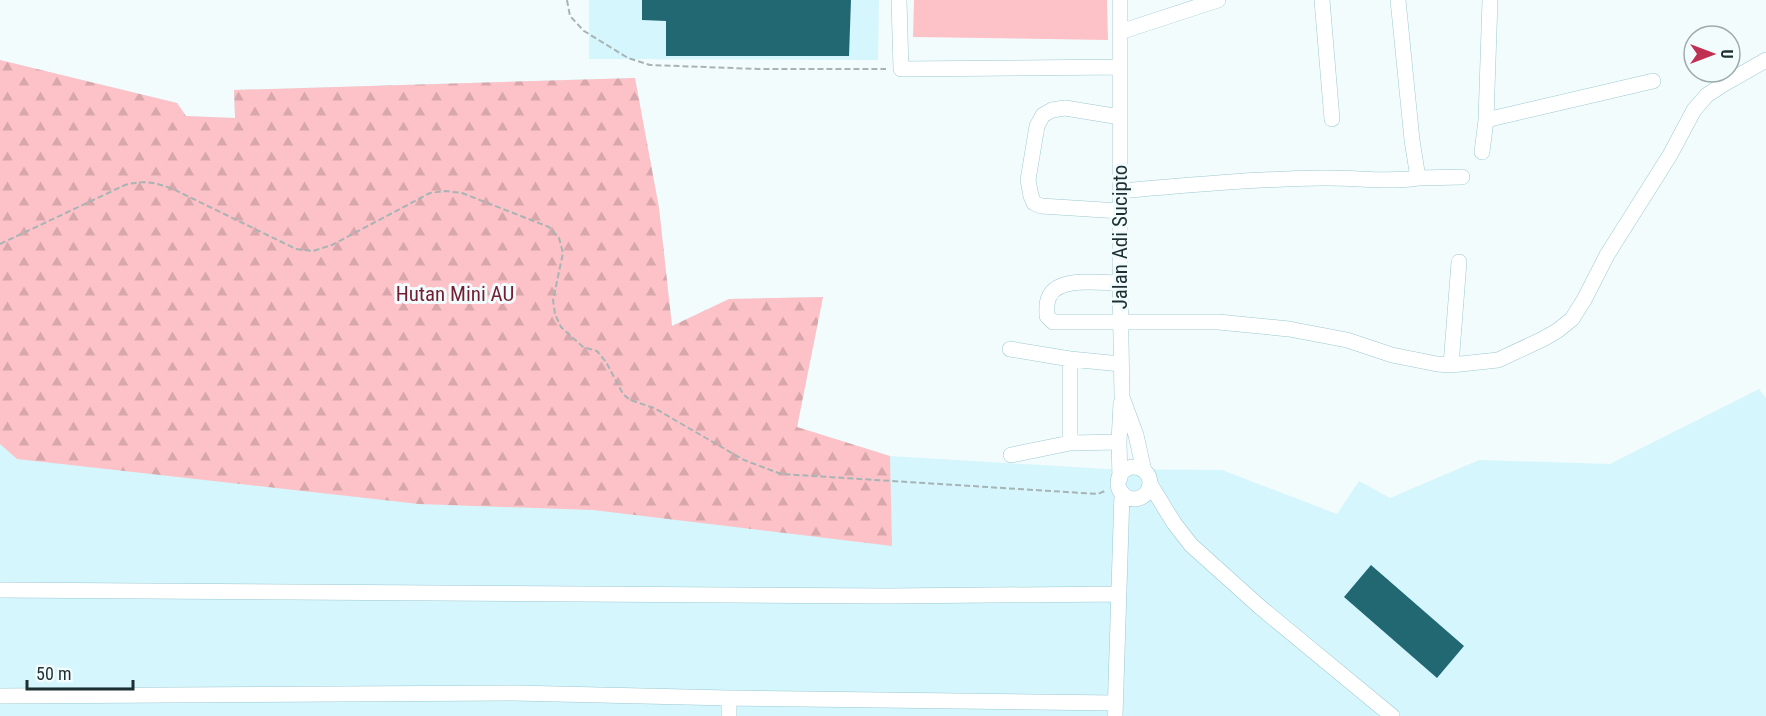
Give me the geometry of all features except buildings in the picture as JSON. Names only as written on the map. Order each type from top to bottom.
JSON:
[{"type":"street","points":[[899,0],[901,69],[1120,67]]},
{"type":"street","name":"Jalan Adi Sucipto","points":[[1120,0],[1122,397],[1136,435],[1147,478],[1174,523],[1191,545],[1260,607],[1392,716]]},
{"type":"street","points":[[1120,32],[1218,0]]},
{"type":"street","points":[[1322,0],[1332,119]]},
{"type":"street","points":[[1398,0],[1418,178]]},
{"type":"street","points":[[1482,152],[1486,120],[1490,0]]},
{"type":"street","points":[[1120,283],[1077,282],[1053,289],[1047,301],[1047,316],[1053,322],[1218,322],[1289,329],[1347,340],[1418,361],[1451,365],[1498,360],[1543,339],[1572,319],[1607,255],[1670,155],[1694,110],[1707,95],[1766,60]]},
{"type":"street","points":[[1486,120],[1653,81]]},
{"type":"street","points":[[1120,117],[1065,108],[1052,110],[1043,115],[1037,126],[1028,180],[1034,203],[1041,206],[1120,211]]},
{"type":"street","points":[[1120,191],[1241,180],[1325,178],[1404,180],[1462,177]]},
{"type":"street","points":[[1451,365],[1459,262]]},
{"type":"street","points":[[1010,349],[1070,359],[1121,364]]},
{"type":"street","points":[[1070,359],[1070,443]]},
{"type":"street","points":[[0,696],[514,693],[1115,709],[1119,594],[1119,442],[1122,397]]},
{"type":"street","points":[[1011,455],[1070,443],[1119,442]]},
{"type":"street","points":[[1130,468],[1140,468],[1147,478],[1146,494],[1141,497],[1131,498],[1120,486],[1125,470],[1130,468]]},
{"type":"street","points":[[0,590],[877,596],[1119,594]]},
{"type":"street","points":[[729,698],[729,716]]},
{"type":"path","points":[[567,0],[570,16],[584,31],[628,58],[650,65],[759,69],[901,69]]},
{"type":"path","points":[[0,244],[124,185],[141,181],[173,189],[296,249],[313,251],[332,245],[430,193],[445,191],[462,193],[549,227],[559,238],[563,253],[554,300],[555,314],[561,327],[583,347],[597,351],[606,362],[623,393],[630,400],[654,408],[744,460],[781,474],[1098,494],[1120,486]]},
{"type":"shaded area","points":[[589,0],[879,0],[878,60],[589,59]]},
{"type":"shaded area","points":[[0,60],[177,103],[186,116],[235,118],[234,90],[635,78],[659,208],[672,326],[729,299],[823,297],[797,427],[890,456],[1107,469],[1222,470],[1337,514],[1359,481],[1390,498],[1479,460],[1610,464],[1759,389],[1766,398],[1766,716],[0,716]]},
{"type":"green space","points":[[914,0],[1107,0],[1108,40],[913,37]]},
{"type":"green space","name":"Hutan Mini AU","points":[[0,60],[177,103],[186,116],[235,118],[234,90],[635,78],[659,208],[672,326],[729,299],[823,297],[797,427],[890,456],[892,546],[593,510],[419,504],[17,459],[0,444]]}]
